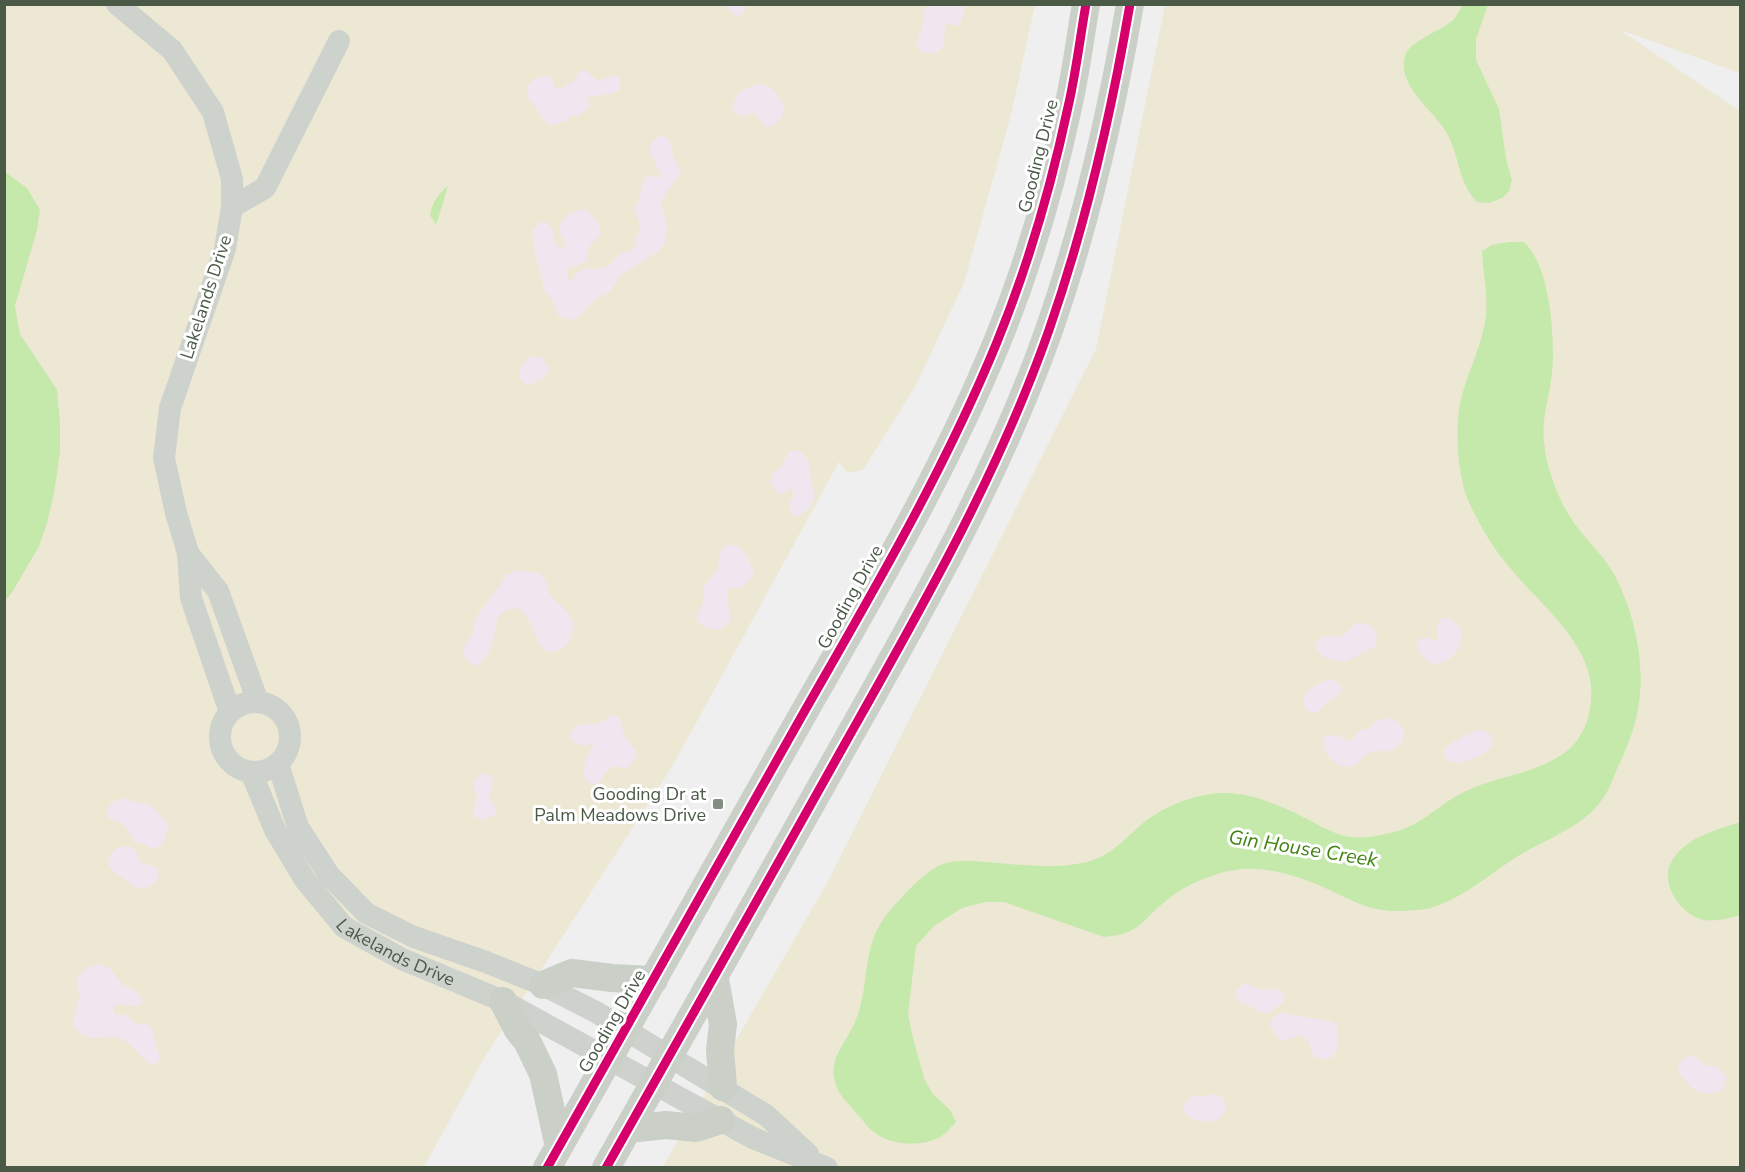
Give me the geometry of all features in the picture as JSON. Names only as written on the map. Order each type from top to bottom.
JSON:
[{"type":"main road","name":"Gooding Drive","points":[[553,1157],[871,594],[923,499],[964,417],[998,341],[1049,189],[1069,103],[1086,4]]},
{"type":"main road","points":[[606,1167],[715,979],[923,605],[994,467],[1049,330],[1084,217],[1104,143],[1130,4]]},
{"type":"main road","points":[[543,985],[572,973],[654,980]]},
{"type":"main road","points":[[715,979],[723,1024],[720,1050],[723,1088]]},
{"type":"main road","points":[[503,1001],[518,1030],[527,1041],[543,1074],[553,1157]]},
{"type":"main road","points":[[628,1129],[666,1125],[696,1128],[721,1120]]},
{"type":"street","name":"Lakelands Drive","points":[[117,4],[172,50],[213,112],[232,179],[232,207],[225,249],[170,408],[164,458],[176,513],[188,553]]},
{"type":"street","points":[[232,207],[265,188],[339,41]]},
{"type":"street","points":[[188,553],[218,591],[258,702]]},
{"type":"street","points":[[188,553],[191,598],[230,712]]},
{"type":"street","points":[[258,702],[277,710],[284,717],[289,726],[289,747],[278,764],[261,772],[251,772],[231,763],[220,743],[220,732],[230,712],[243,704],[258,702]]},
{"type":"street","name":"Lakelands Drive","points":[[278,764],[298,827],[328,875],[366,913],[414,937],[543,985],[625,1029],[766,1115],[821,1164]]},
{"type":"street","name":"Lakelands Drive","points":[[251,772],[275,830],[304,880],[344,927],[402,959],[503,1001],[753,1138],[821,1164]]},
{"type":"shaded area","points":[[5,5],[1035,5],[1011,115],[964,283],[915,387],[863,470],[847,473],[839,462],[673,765],[483,1060],[424,1167],[5,1168]]},
{"type":"shaded area","points":[[1165,5],[1740,5],[1740,73],[1620,30],[1740,111],[1740,1167],[662,1168],[827,883],[1096,349]]},
{"type":"sand","points":[[725,5],[747,5],[743,14],[739,16],[731,13]]},
{"type":"sand","points":[[929,5],[965,5],[959,26],[947,23],[945,25],[944,44],[941,50],[936,53],[922,53],[916,45],[924,20],[922,12]]},
{"type":"sand","points":[[585,70],[598,81],[615,75],[620,79],[620,90],[612,94],[591,96],[588,99],[589,108],[565,122],[552,125],[543,120],[527,94],[528,85],[538,78],[547,76],[551,77],[559,90],[574,81],[580,71]]},
{"type":"sand","points":[[757,84],[774,90],[784,106],[780,120],[774,125],[766,127],[755,113],[742,116],[734,112],[732,106],[740,91]]},
{"type":"sand","points":[[665,136],[669,140],[681,173],[661,204],[667,224],[666,241],[660,250],[620,276],[608,294],[600,296],[578,317],[562,318],[545,292],[535,253],[533,229],[543,221],[547,223],[553,232],[557,246],[562,249],[565,244],[560,229],[563,220],[574,212],[584,209],[591,213],[600,228],[600,236],[590,246],[587,261],[568,269],[568,279],[571,281],[580,270],[602,268],[609,265],[621,253],[630,252],[636,244],[641,226],[634,209],[644,181],[650,175],[657,178],[661,175],[650,152],[651,142],[658,137]]},
{"type":"sand","points":[[531,356],[543,358],[549,369],[544,378],[528,385],[520,380],[519,373],[523,364]]},
{"type":"sand","points":[[794,450],[807,458],[815,495],[813,502],[805,512],[797,517],[789,511],[789,504],[794,494],[791,488],[782,494],[777,493],[770,482],[773,472],[782,466],[788,452]]},
{"type":"sand","points":[[726,545],[739,546],[747,556],[754,573],[748,582],[738,589],[729,587],[727,599],[731,620],[723,628],[712,629],[702,626],[696,617],[703,603],[704,587],[717,570],[721,550]]},
{"type":"sand","points":[[519,570],[540,573],[546,581],[550,596],[563,607],[573,621],[569,641],[557,651],[550,652],[544,649],[539,644],[525,614],[519,609],[510,609],[500,615],[497,621],[489,652],[476,666],[471,664],[463,651],[474,630],[476,618],[505,575]]},
{"type":"sand","points":[[1444,617],[1457,624],[1461,634],[1460,645],[1454,655],[1444,662],[1434,664],[1424,659],[1416,645],[1424,637],[1438,642],[1437,623]]},
{"type":"sand","points":[[1359,622],[1371,626],[1377,634],[1376,646],[1345,662],[1327,658],[1317,650],[1315,645],[1320,638],[1330,635],[1342,637]]},
{"type":"sand","points":[[1330,679],[1338,684],[1341,692],[1317,713],[1307,711],[1303,700],[1305,695],[1313,687]]},
{"type":"sand","points":[[610,716],[616,716],[622,721],[623,733],[636,750],[636,758],[627,768],[614,766],[607,771],[599,784],[590,784],[583,776],[583,772],[594,744],[593,742],[587,746],[576,744],[570,738],[574,728],[578,725],[602,722]]},
{"type":"sand","points":[[1384,718],[1396,721],[1404,732],[1403,740],[1394,749],[1371,752],[1355,765],[1346,767],[1335,763],[1327,755],[1323,744],[1327,736],[1333,735],[1348,741],[1352,740],[1359,731],[1369,728]]},
{"type":"sand","points":[[1477,730],[1490,735],[1493,740],[1490,749],[1463,762],[1454,763],[1447,759],[1444,752],[1447,746]]},
{"type":"sand","points":[[483,773],[492,776],[493,782],[489,796],[497,810],[495,815],[483,820],[477,818],[473,812],[477,796],[473,784]]},
{"type":"sand","points":[[123,798],[131,802],[147,803],[169,825],[162,846],[153,849],[135,842],[126,828],[110,819],[107,814],[110,803]]},
{"type":"sand","points":[[128,846],[135,849],[141,863],[156,867],[157,880],[151,885],[138,889],[112,870],[108,864],[114,851]]},
{"type":"sand","points":[[98,964],[109,968],[123,984],[139,995],[142,1005],[115,1005],[113,1011],[115,1015],[127,1015],[135,1023],[149,1025],[153,1031],[160,1057],[153,1065],[121,1039],[85,1036],[76,1029],[74,1021],[79,997],[78,977],[90,966]]},
{"type":"sand","points":[[1244,984],[1261,990],[1279,990],[1284,996],[1284,1001],[1270,1012],[1260,1012],[1238,1001],[1235,991]]},
{"type":"sand","points":[[1282,1013],[1331,1021],[1337,1025],[1338,1046],[1333,1056],[1329,1059],[1314,1057],[1305,1037],[1298,1036],[1283,1041],[1279,1039],[1269,1025],[1272,1019]]},
{"type":"sand","points":[[1693,1056],[1708,1066],[1717,1066],[1727,1077],[1723,1089],[1716,1093],[1702,1093],[1685,1081],[1677,1068],[1685,1057]]},
{"type":"sand","points":[[1213,1094],[1223,1097],[1227,1110],[1217,1121],[1194,1119],[1184,1111],[1187,1101],[1195,1095],[1206,1097]]},
{"type":"water","points":[[1463,4],[1488,5],[1476,39],[1476,60],[1499,109],[1506,159],[1512,180],[1509,191],[1502,198],[1489,203],[1477,202],[1470,193],[1461,175],[1448,136],[1410,85],[1404,66],[1405,56],[1412,46],[1453,20]]},
{"type":"water","points":[[5,172],[27,188],[40,210],[37,230],[15,306],[20,334],[57,390],[60,452],[54,493],[39,546],[5,601]]},
{"type":"water","points":[[448,186],[436,225],[430,215],[431,210],[438,196]]},
{"type":"water","name":"Gin House Creek","points":[[1524,242],[1532,252],[1539,265],[1548,296],[1553,357],[1544,435],[1550,471],[1558,494],[1570,517],[1614,574],[1628,606],[1637,640],[1641,675],[1636,717],[1627,747],[1601,801],[1575,825],[1518,856],[1457,897],[1428,909],[1391,911],[1371,908],[1295,877],[1274,871],[1252,869],[1221,873],[1192,884],[1158,907],[1140,925],[1126,933],[1104,937],[1004,902],[986,902],[962,908],[934,926],[916,946],[908,1015],[924,1078],[932,1093],[950,1110],[956,1122],[941,1137],[923,1143],[897,1142],[875,1133],[839,1091],[835,1082],[834,1065],[860,1008],[869,952],[879,926],[906,893],[943,864],[963,861],[1057,866],[1085,862],[1110,851],[1151,817],[1169,807],[1199,796],[1219,793],[1239,794],[1269,802],[1329,831],[1350,837],[1380,835],[1415,824],[1475,787],[1543,765],[1568,750],[1578,739],[1587,721],[1591,700],[1590,680],[1585,662],[1565,629],[1505,562],[1487,537],[1468,500],[1459,463],[1457,433],[1460,406],[1486,316],[1482,251],[1492,245]]},
{"type":"water","points":[[1740,822],[1740,915],[1712,920],[1695,917],[1676,900],[1669,884],[1669,867],[1679,851],[1695,839]]},
{"type":"cycle path","points":[[547,1168],[878,582],[929,487],[976,391],[1019,284],[1046,196],[1071,94],[1086,4]]},
{"type":"cycle path","points":[[606,1168],[903,640],[957,540],[1006,437],[1049,330],[1075,250],[1106,128],[1130,4]]},
{"type":"place","name":"Gooding Dr at Palm Meadows Drive","points":[[718,804]]}]
